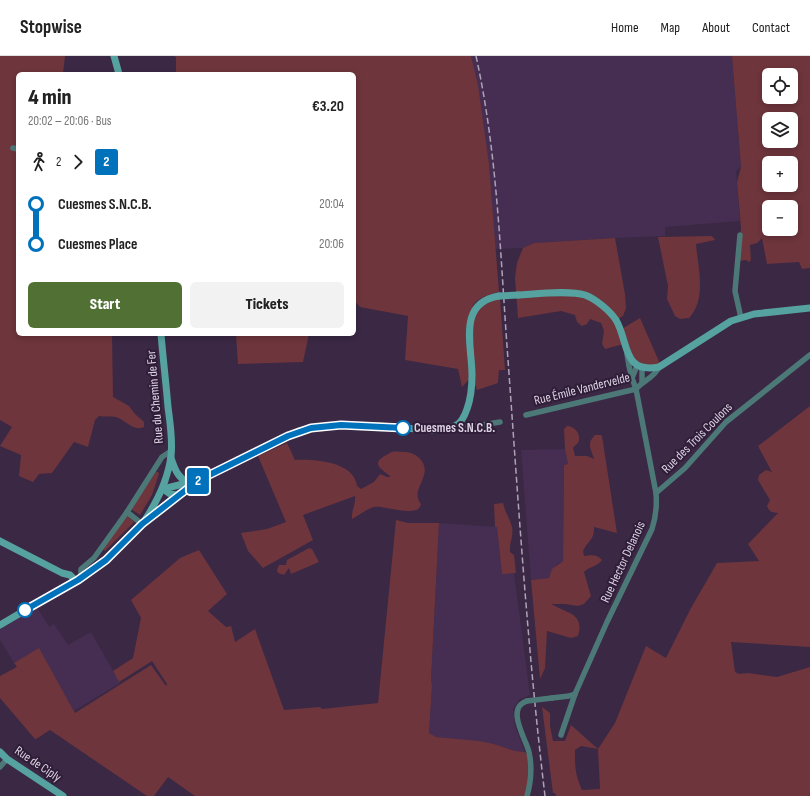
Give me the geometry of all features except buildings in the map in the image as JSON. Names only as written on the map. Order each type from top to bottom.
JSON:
[{"type":"main road","points":[[114,56],[118,72]]},
{"type":"main road","name":"Rue Émile Vandervelde","points":[[449,428],[458,424],[466,413],[469,405],[472,375],[470,339],[472,316],[476,308],[484,300],[489,298],[499,296],[569,293],[586,296],[610,313],[616,320],[628,354],[640,367],[649,369],[659,367],[721,327],[741,318],[754,314],[810,308]]},
{"type":"main road","name":"Rue du Chemin de Fer","points":[[142,524],[153,508],[162,488],[171,453],[171,433],[161,336]]},
{"type":"main road","points":[[0,625],[67,586],[106,560],[142,524],[199,480],[288,436],[311,428],[341,425],[434,430],[449,428]]},
{"type":"main road","points":[[171,453],[177,474],[181,479],[188,483]]},
{"type":"main road","points":[[162,488],[199,480]]},
{"type":"main road","points":[[162,488],[168,493],[178,496]]},
{"type":"main road","points":[[0,541],[62,573],[78,579]]},
{"type":"main road","points":[[62,573],[67,586]]},
{"type":"main road","name":"Rue de Ciply","points":[[0,752],[7,759],[63,796]]},
{"type":"street","points":[[740,236],[735,291],[741,318]]},
{"type":"street","name":"Rue Hector Delanois","points":[[561,736],[575,694],[607,622],[652,529],[657,504],[636,389],[629,366],[628,354]]},
{"type":"street","name":"Rue des Trois Coulons","points":[[656,493],[685,468],[726,422],[810,355]]},
{"type":"street","points":[[632,378],[640,367]]},
{"type":"street","points":[[640,367],[642,383]]},
{"type":"street","name":"Rue Émile Vandervelde","points":[[526,415],[636,389],[657,372],[659,367]]},
{"type":"street","points":[[449,428],[470,427],[500,422]]},
{"type":"street","points":[[78,579],[81,569],[94,558],[127,512],[162,456],[171,453]]},
{"type":"street","points":[[127,512],[142,524]]},
{"type":"street","points":[[527,796],[531,776],[530,758],[529,751],[516,718],[519,706],[523,702],[527,701],[571,696],[575,694]]},
{"type":"street","points":[[0,767],[7,759]]},
{"type":"shaded area","points":[[0,56],[65,56],[63,72],[16,72],[16,336],[112,336],[113,397],[129,406],[144,422],[144,427],[133,427],[116,417],[99,416],[95,420],[88,447],[74,442],[52,473],[39,474],[33,482],[19,476],[21,455],[0,446],[12,427],[0,420]]},
{"type":"shaded area","points":[[174,56],[471,56],[478,85],[489,164],[499,292],[484,296],[478,300],[473,307],[472,316],[484,305],[500,298],[505,370],[499,370],[498,383],[477,390],[472,376],[462,387],[458,369],[405,360],[408,316],[360,307],[356,302],[356,72],[176,72],[176,57]]},
{"type":"shaded area","points":[[471,56],[732,56],[741,167],[736,171],[740,221],[665,227],[665,236],[534,243],[523,248],[495,249],[489,164]]},
{"type":"shaded area","points":[[732,56],[810,56],[810,268],[802,269],[799,262],[767,264],[762,238],[757,243],[750,245],[751,260],[749,262],[746,260],[738,261],[741,228],[737,182],[741,167]]},
{"type":"shaded area","points":[[711,236],[715,240],[696,244],[700,293],[695,310],[689,318],[680,319],[675,316],[667,299],[668,286],[658,237]]},
{"type":"shaded area","points":[[615,238],[626,308],[623,316],[616,320],[620,330],[640,318],[661,366],[642,368],[624,344],[605,349],[602,344],[604,331],[601,323],[590,319],[587,324],[582,326],[577,322],[575,315],[561,311],[518,318],[515,278],[517,263],[523,248],[534,243]]},
{"type":"shaded area","points":[[236,336],[309,336],[303,362],[238,364]]},
{"type":"shaded area","points":[[810,406],[810,647],[731,642],[735,672],[739,674],[748,673],[777,677],[810,667],[810,796],[556,796],[555,793],[553,793],[542,707],[550,713],[550,726],[553,741],[565,741],[571,725],[598,749],[615,723],[646,646],[666,658],[691,608],[717,563],[759,561],[748,544],[778,513],[771,512],[769,510],[767,506],[770,500],[758,480],[759,475],[766,470],[772,472],[758,446]],"holes":[[[581,746],[598,749],[600,789],[582,790],[577,775],[575,761],[575,750]]]},
{"type":"shaded area","points":[[567,426],[575,429],[579,437],[578,443],[573,448],[575,456],[587,456],[594,459],[590,446],[592,438],[595,435],[602,436],[617,533],[594,527],[592,538],[583,551],[584,556],[596,556],[602,560],[584,572],[591,596],[584,604],[578,606],[551,604],[568,612],[576,618],[579,623],[578,636],[571,638],[547,631],[545,668],[540,679],[531,580],[549,578],[552,569],[563,561],[564,465],[568,464],[565,449],[564,429]]},
{"type":"shaded area","points":[[287,443],[295,460],[312,460],[332,463],[349,471],[357,486],[361,489],[374,482],[380,474],[391,477],[379,466],[378,463],[382,457],[394,452],[414,454],[421,459],[425,471],[418,490],[418,497],[421,504],[419,508],[414,511],[374,507],[352,519],[355,496],[303,515],[313,540],[263,568],[248,551],[241,533],[267,529],[286,522],[258,456]]},
{"type":"shaded area","points":[[565,449],[568,464],[564,465],[563,561],[557,564],[549,578],[531,580],[521,450]]},
{"type":"shaded area","points":[[156,472],[159,474],[152,495],[140,515],[131,509]]},
{"type":"shaded area","points":[[503,503],[512,527],[510,552],[514,555],[516,573],[502,574],[497,527],[495,527],[494,504]]},
{"type":"shaded area","points":[[127,515],[134,522],[105,551],[103,549]]},
{"type":"shaded area","points":[[396,520],[408,523],[439,523],[429,733],[436,737],[479,741],[515,751],[525,752],[530,758],[527,796],[195,796],[168,777],[154,796],[147,796],[50,730],[36,739],[34,738],[0,698],[0,676],[17,667],[14,663],[39,648],[75,713],[151,665],[166,686],[167,684],[152,661],[119,682],[113,671],[133,658],[141,618],[131,600],[180,558],[199,550],[227,594],[208,611],[226,627],[231,626],[235,642],[255,629],[284,710],[320,707],[322,709],[378,703]]},
{"type":"shaded area","points":[[439,523],[497,527],[502,573],[514,573],[530,695],[520,699],[513,709],[515,726],[525,752],[515,751],[494,744],[436,737],[429,733]]},
{"type":"shaded area","points":[[309,548],[312,549],[319,562],[291,574],[289,568],[284,575],[278,573],[277,570],[279,565],[286,565],[287,560]]},
{"type":"shaded area","points":[[35,604],[49,627],[54,624],[68,645],[91,632],[120,683],[74,711],[39,649],[14,663],[0,640],[0,625]]},
{"type":"railway","points":[[476,56],[489,128],[497,200],[523,571],[545,796]]},
{"type":"bus line","name":"2","points":[[25,610],[78,580],[106,560],[142,524],[199,480],[288,436],[311,428],[341,425],[403,428]]},
{"type":"place","name":"Cuesmes S.N.C.B.","points":[[403,428]]}]
